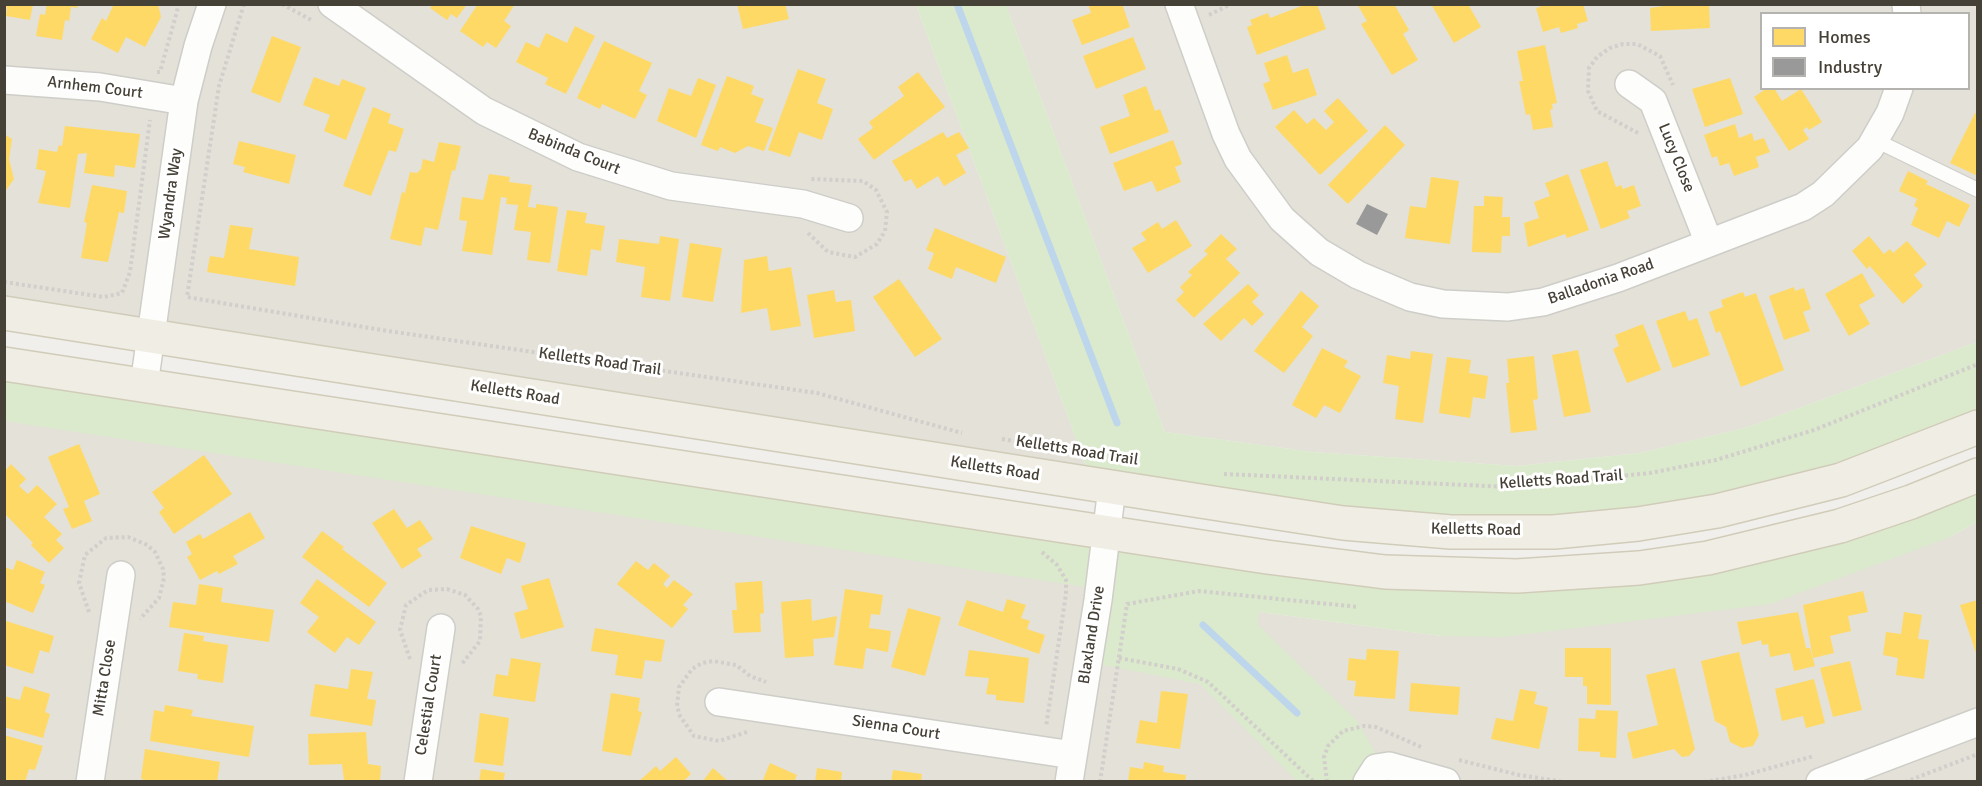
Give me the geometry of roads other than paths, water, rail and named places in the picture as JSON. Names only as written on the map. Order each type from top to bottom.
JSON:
[{"type":"main road","name":"Kelletts Road","points":[[4,314],[1343,523],[1451,532],[1554,532],[1672,519],[1717,511],[1793,493],[1893,462],[1977,426]]},
{"type":"main road","points":[[4,364],[1107,533],[1385,572],[1476,576],[1578,573],[1708,558],[1840,526],[1911,502],[1977,475]]},
{"type":"street","name":"Wyandra Way","points":[[144,385],[184,101],[198,46],[212,4]]},
{"type":"street","name":"Babinda Court","points":[[332,4],[424,72],[484,111],[578,157],[671,186],[803,204],[849,218]]},
{"type":"street","name":"Balladonia Road","points":[[1179,4],[1226,134],[1238,159],[1266,202],[1319,252],[1384,288],[1410,297],[1443,304],[1508,306],[1543,302],[1580,292],[1803,207],[1824,194],[1856,164],[1875,140],[1898,90]]},
{"type":"street","name":"Arnhem Court","points":[[4,80],[100,87],[184,101]]},
{"type":"street","name":"Lucy Close","points":[[1629,84],[1653,100],[1709,243]]},
{"type":"street","name":"Blaxland Drive","points":[[1069,782],[1112,488]]},
{"type":"street","name":"Mitta Close","points":[[90,782],[121,575]]},
{"type":"street","name":"Celestial Court","points":[[418,782],[441,628]]},
{"type":"street","name":"Sienna Court","points":[[719,702],[1073,755]]},
{"type":"street","points":[[1820,782],[1977,722]]},
{"type":"street","points":[[1366,782],[1376,768],[1389,765],[1446,782]]},
{"type":"lane","points":[[1875,140],[1977,190]]},
{"type":"waterway","points":[[957,4],[1117,423]]},
{"type":"waterway","points":[[1203,625],[1297,713]]}]
